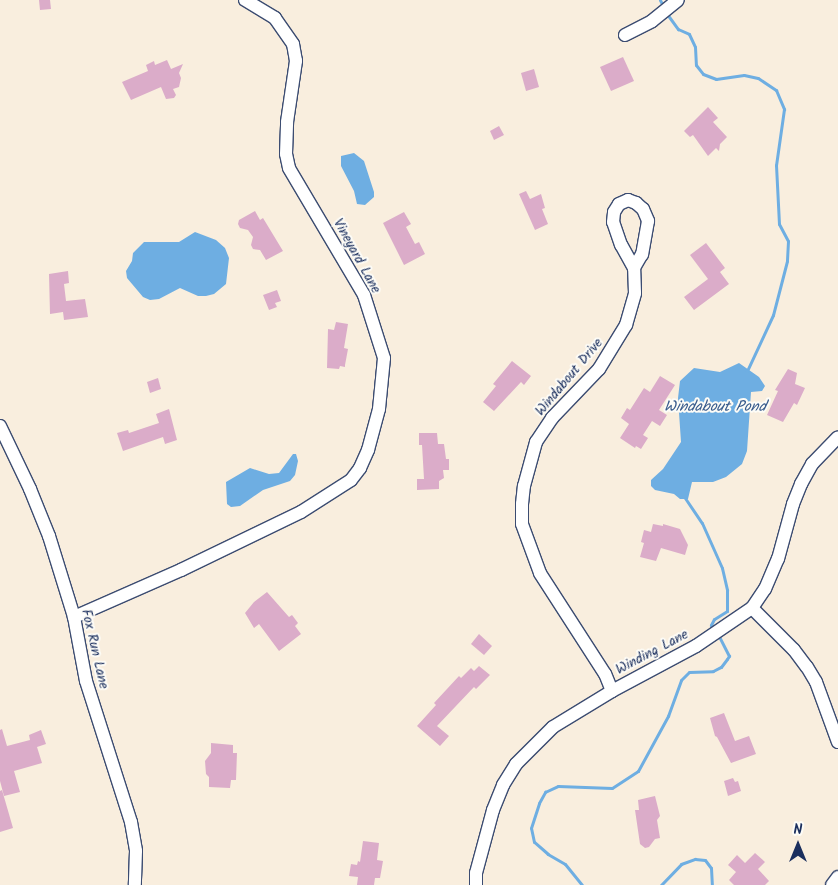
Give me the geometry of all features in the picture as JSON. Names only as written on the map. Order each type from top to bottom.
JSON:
[{"type":"street","name":"Vineyard Lane","points":[[74,617],[181,570],[301,512],[350,480],[360,468],[368,450],[380,401],[384,358],[364,295],[289,168],[286,154],[287,122],[296,62],[293,44],[275,18],[245,0]]},
{"type":"street","points":[[625,36],[659,15],[674,3]]},
{"type":"street","name":"Windabout Drive","points":[[612,691],[605,674],[540,573],[522,524],[522,504],[524,486],[536,442],[552,418],[599,369],[626,325],[635,293],[634,268],[621,245],[613,222],[614,212],[619,204],[628,200],[643,208],[648,221],[642,254],[634,268]]},
{"type":"street","name":"Fox Run Lane","points":[[0,426],[30,489],[49,536],[74,617],[86,681],[131,822],[136,851],[135,885]]},
{"type":"street","name":"Winding Lane","points":[[476,885],[476,873],[493,810],[503,785],[516,764],[553,727],[612,691],[706,640],[752,608],[764,589],[778,559],[793,504],[801,484],[812,464],[838,437]]},
{"type":"street","points":[[752,608],[794,650],[807,667],[816,682],[838,742]]},
{"type":"street","points":[[832,885],[838,877]]},
{"type":"water","points":[[354,153],[364,161],[374,192],[374,197],[365,205],[357,204],[354,191],[341,166],[341,156]]},
{"type":"water","points":[[195,232],[216,240],[225,248],[229,258],[226,284],[214,294],[206,296],[198,296],[180,288],[159,299],[150,300],[143,297],[127,278],[126,271],[132,261],[133,253],[144,242],[179,242]]},
{"type":"water","name":"Windabout Pond","points":[[739,363],[759,377],[765,386],[762,391],[751,392],[747,451],[742,464],[726,477],[713,482],[692,482],[688,499],[680,499],[674,494],[655,490],[651,486],[651,480],[663,469],[681,442],[678,398],[680,381],[694,368],[720,372]]},
{"type":"water","points":[[293,454],[296,454],[298,461],[295,475],[290,481],[263,490],[240,506],[231,507],[227,504],[226,482],[250,468],[269,474],[279,473]]},
{"type":"building","points":[[39,0],[50,0],[51,9],[40,10]]},
{"type":"building","points":[[623,57],[634,81],[611,91],[600,67]]},
{"type":"building","points":[[167,60],[171,69],[183,64],[179,73],[181,78],[179,87],[173,89],[176,95],[174,98],[166,99],[161,87],[131,100],[122,82],[148,71],[146,65],[154,61],[155,65]]},
{"type":"building","points":[[534,69],[539,87],[526,91],[521,73]]},
{"type":"building","points":[[708,107],[718,118],[713,122],[727,137],[720,144],[719,151],[716,148],[708,156],[693,135],[690,137],[684,131]]},
{"type":"building","points":[[499,126],[504,135],[494,140],[490,131]]},
{"type":"building","points":[[526,191],[530,199],[541,194],[545,208],[542,209],[548,224],[535,230],[519,194]]},
{"type":"building","points":[[255,211],[260,220],[263,218],[283,251],[266,260],[260,250],[253,249],[251,245],[253,237],[248,230],[240,228],[238,224],[239,220]]},
{"type":"building","points":[[404,212],[411,224],[406,227],[415,244],[419,242],[425,254],[404,265],[383,223]]},
{"type":"building","points":[[706,243],[725,268],[720,272],[729,284],[694,310],[684,297],[708,279],[690,255]]},
{"type":"building","points":[[68,271],[69,283],[64,284],[66,301],[85,299],[88,317],[64,320],[63,312],[50,314],[49,274]]},
{"type":"building","points":[[277,290],[281,301],[275,303],[277,307],[269,310],[263,295]]},
{"type":"building","points":[[336,322],[348,324],[344,348],[348,349],[345,367],[340,366],[339,369],[327,368],[328,329],[334,330]]},
{"type":"building","points":[[512,361],[531,376],[524,385],[521,382],[494,411],[483,402],[496,386],[493,384]]},
{"type":"building","points":[[788,369],[797,373],[795,384],[805,388],[797,405],[794,403],[783,422],[767,415],[778,391],[775,390]]},
{"type":"building","points":[[660,376],[675,385],[659,410],[667,415],[660,426],[652,421],[643,435],[648,438],[641,449],[636,446],[635,448],[620,438],[629,424],[621,418],[627,408],[630,410],[644,388],[650,392]]},
{"type":"building","points":[[158,378],[161,389],[150,393],[147,382]]},
{"type":"building","points":[[169,409],[177,440],[165,444],[163,437],[123,451],[117,433],[128,430],[129,433],[159,423],[156,414]]},
{"type":"building","points":[[419,433],[437,433],[438,444],[444,444],[446,459],[449,459],[449,470],[443,470],[444,478],[439,481],[439,489],[417,490],[417,479],[424,479],[422,445],[419,445]]},
{"type":"building","points":[[653,524],[663,526],[663,524],[680,529],[688,545],[685,555],[661,548],[656,561],[640,557],[644,543],[641,542],[644,530],[651,532]]},
{"type":"building","points":[[267,592],[289,617],[292,615],[298,623],[295,626],[301,634],[279,651],[259,624],[254,628],[245,613],[254,602]]},
{"type":"building","points":[[479,634],[492,646],[484,655],[471,644]]},
{"type":"building","points":[[479,666],[490,675],[476,689],[474,687],[437,726],[449,736],[440,746],[417,726],[436,705],[434,703],[459,676],[461,678],[471,668],[474,671]]},
{"type":"building","points":[[724,713],[735,741],[749,736],[756,754],[731,763],[715,736],[710,718]]},
{"type":"building","points":[[2,729],[7,746],[30,740],[29,735],[41,730],[46,744],[37,747],[42,763],[14,771],[20,792],[4,796],[0,781],[0,730]]},
{"type":"building","points":[[211,743],[233,745],[233,753],[237,753],[236,780],[231,780],[230,788],[209,787],[209,777],[206,774],[205,761],[211,753]]},
{"type":"building","points":[[733,778],[735,782],[738,781],[741,791],[728,796],[724,781]]},
{"type":"building","points":[[2,790],[13,828],[0,832],[0,791]]},
{"type":"building","points":[[655,796],[660,816],[657,820],[660,838],[655,839],[649,847],[645,848],[640,844],[635,810],[639,810],[638,800]]},
{"type":"building","points":[[363,841],[379,843],[377,860],[383,861],[380,878],[375,878],[374,885],[357,885],[358,877],[349,876],[351,864],[357,865],[358,861],[360,862]]},
{"type":"building","points":[[755,853],[765,862],[758,869],[769,881],[765,885],[734,885],[729,880],[736,872],[728,865],[737,855],[745,863]]},
{"type":"waterway","points":[[660,0],[664,8]]},
{"type":"waterway","points":[[667,14],[678,29],[689,34],[695,47],[696,65],[703,74],[716,79],[744,75],[758,78],[776,90],[784,109],[776,165],[779,224],[788,241],[787,261],[773,315],[747,371]]},
{"type":"waterway","points":[[685,498],[702,523],[722,568],[727,590],[727,611],[714,619],[711,625],[715,631]]},
{"type":"waterway","points":[[582,885],[565,864],[548,854],[534,842],[531,828],[539,803],[545,792],[558,786],[612,788],[638,771],[668,716],[681,680],[689,672],[713,671],[721,667],[729,656],[719,636]]},
{"type":"waterway","points":[[661,885],[681,864],[695,859],[705,860],[711,868],[712,885]]}]
